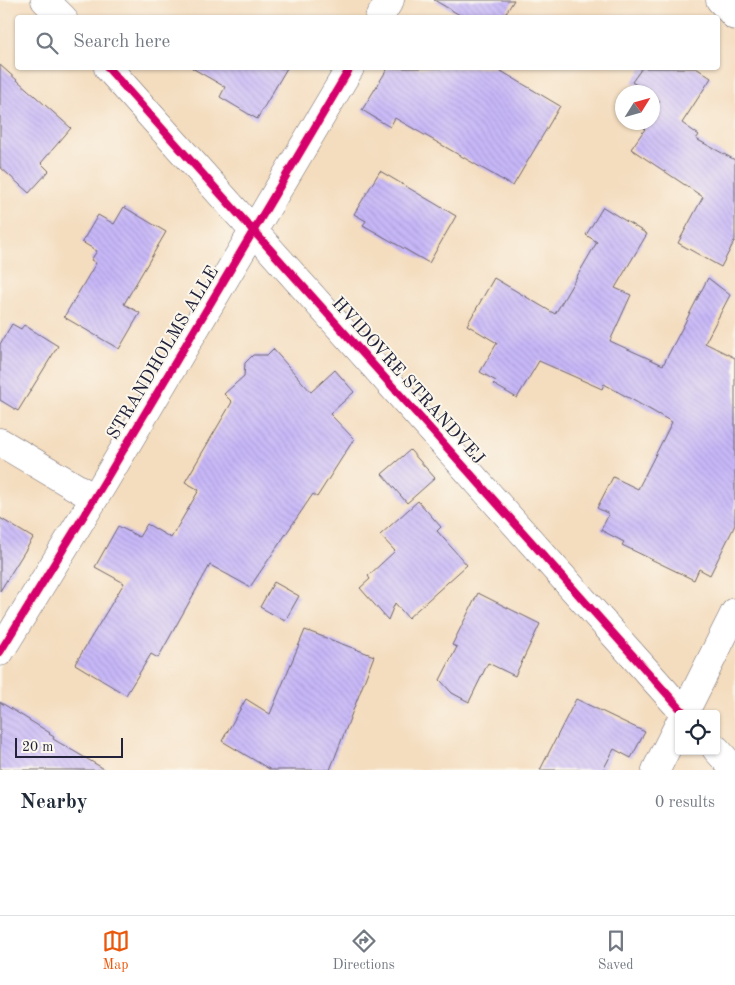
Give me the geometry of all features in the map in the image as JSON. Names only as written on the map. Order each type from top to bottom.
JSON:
[{"type":"street","points":[[46,0],[60,15]]},
{"type":"street","points":[[381,15],[390,0]]},
{"type":"street","points":[[720,0],[735,16]]},
{"type":"street","name":"HVIDOVRE STRANDVEJ","points":[[110,70],[678,710]]},
{"type":"street","name":"STRANDHOLMS ALLE","points":[[0,652],[349,70]]},
{"type":"street","points":[[0,442],[94,498]]},
{"type":"street","points":[[686,710],[735,612]]},
{"type":"street","points":[[656,770],[675,732]]},
{"type":"street","points":[[720,754],[734,770]]},
{"type":"building","points":[[434,0],[514,0],[505,15],[460,15]]},
{"type":"building","points":[[0,65],[71,128],[41,163],[49,171],[29,193],[0,167]]},
{"type":"building","points":[[195,70],[286,70],[257,119],[220,97],[225,87]]},
{"type":"building","points":[[387,70],[499,70],[560,106],[513,186],[395,118],[390,127],[362,110]]},
{"type":"building","points":[[641,70],[699,70],[711,78],[682,123],[699,135],[696,139],[735,160],[735,240],[721,267],[678,243],[703,197],[631,149],[644,130],[660,130],[660,85],[637,85],[632,82]]},
{"type":"building","points":[[380,171],[456,216],[429,263],[363,225],[366,221],[354,214]]},
{"type":"building","points":[[124,207],[166,232],[124,304],[140,313],[119,349],[64,317],[96,263],[91,260],[97,251],[82,242],[98,215],[114,224]]},
{"type":"building","points":[[603,207],[647,234],[615,288],[631,295],[610,341],[663,365],[708,278],[730,295],[705,343],[735,358],[735,525],[710,575],[699,569],[694,580],[622,545],[624,542],[601,530],[609,514],[597,508],[613,477],[638,489],[672,422],[604,384],[602,389],[539,361],[517,398],[493,384],[496,381],[480,372],[497,343],[467,325],[494,278],[555,314],[597,242],[586,235]]},
{"type":"building","points":[[12,324],[21,329],[24,325],[58,346],[18,411],[0,400],[0,344]]},
{"type":"building","points":[[273,349],[311,392],[335,370],[354,392],[330,414],[354,439],[317,497],[313,494],[250,587],[210,565],[158,658],[151,654],[126,695],[75,664],[124,583],[95,567],[118,526],[139,537],[147,524],[171,538],[199,490],[185,482],[232,402],[224,394],[244,376],[245,363],[253,355],[267,355]]},
{"type":"building","points":[[410,450],[435,478],[407,503],[382,474]]},
{"type":"building","points":[[418,501],[441,527],[437,531],[467,565],[408,618],[395,603],[388,620],[360,588],[370,579],[368,576],[395,551],[380,535]]},
{"type":"building","points":[[0,518],[33,538],[0,591]]},
{"type":"building","points":[[274,582],[299,596],[285,621],[260,607]]},
{"type":"building","points":[[478,593],[540,624],[515,676],[488,663],[469,702],[452,693],[440,680],[457,647],[452,645]]},
{"type":"building","points":[[305,630],[374,656],[330,770],[271,770],[222,741],[246,699],[270,714]]},
{"type":"building","points":[[576,699],[645,732],[631,758],[614,749],[603,770],[540,770]]},
{"type":"building","points":[[0,702],[50,733],[54,737],[53,739],[106,770],[0,770]]},
{"type":"cycle path","points":[[110,70],[681,710]]},
{"type":"cycle path","points":[[0,652],[102,486],[349,70]]}]
